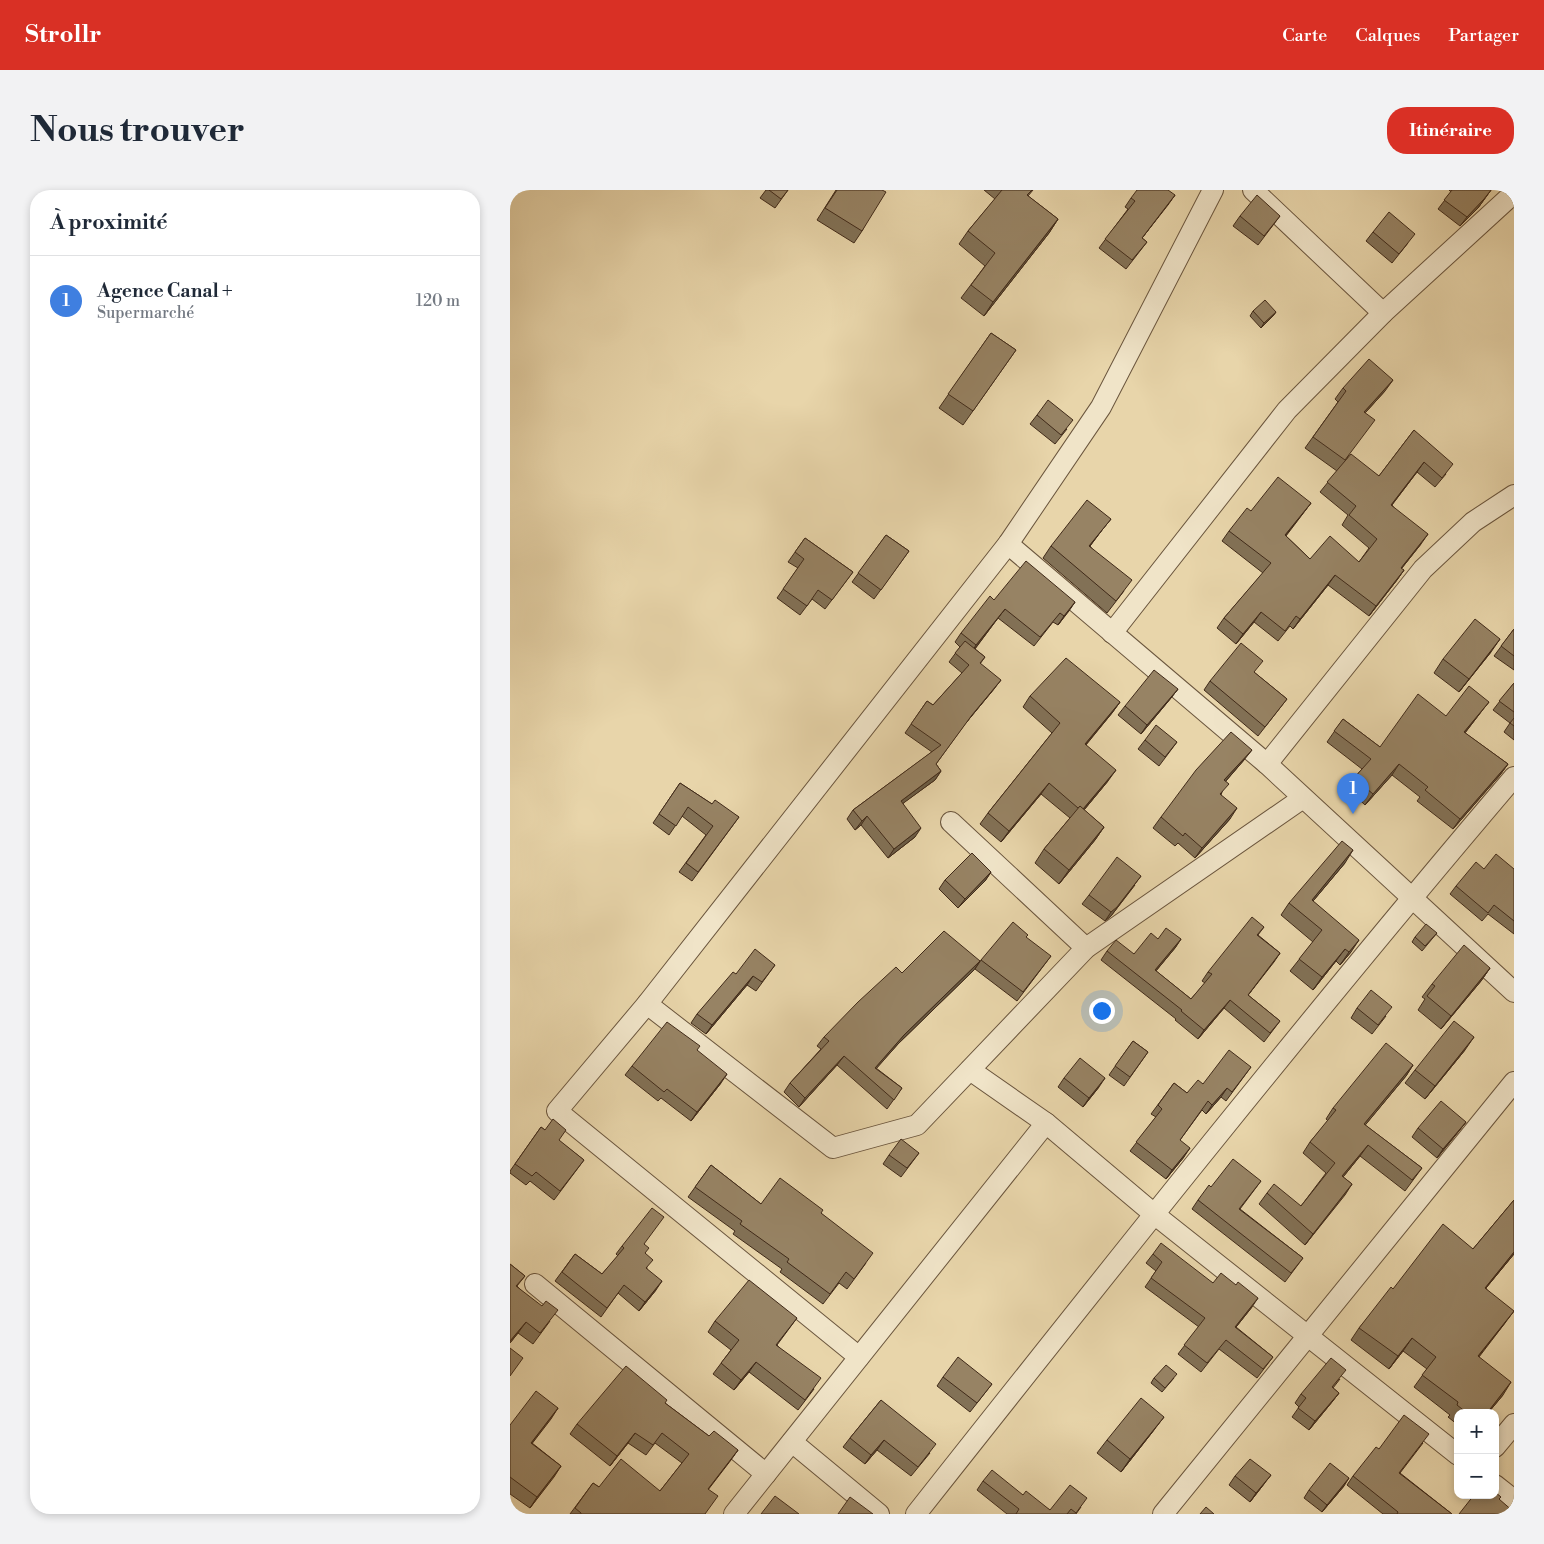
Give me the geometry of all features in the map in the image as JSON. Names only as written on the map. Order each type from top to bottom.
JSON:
[{"type":"street","points":[[859,1357],[558,1111],[647,1004],[1008,544],[1101,408],[1214,190]]},
{"type":"street","points":[[1253,190],[1384,313]]},
{"type":"street","points":[[1112,633],[1288,410],[1384,313],[1514,193]]},
{"type":"street","points":[[1267,764],[1424,569],[1473,522],[1514,495]]},
{"type":"street","points":[[1008,544],[1267,764],[1411,899],[1514,992]]},
{"type":"street","points":[[916,1514],[1154,1214],[1411,899],[1514,777]]},
{"type":"street","points":[[647,1004],[834,1148],[917,1125],[1086,948],[1303,798]]},
{"type":"street","points":[[951,822],[1086,948]]},
{"type":"street","points":[[970,1070],[1046,1124],[1154,1214],[1457,1454]]},
{"type":"street","points":[[1163,1514],[1514,1082]]},
{"type":"street","points":[[734,1514],[1046,1124]]},
{"type":"street","points":[[535,1284],[766,1474]]},
{"type":"street","points":[[1499,1442],[1514,1424]]},
{"type":"street","points":[[792,1442],[879,1514]]},
{"type":"street","points":[[1499,1488],[1514,1500]]},
{"type":"building","points":[[769,190],[788,190],[781,199]]},
{"type":"building","points":[[837,190],[882,190],[886,192],[862,231],[825,208]]},
{"type":"building","points":[[1002,190],[1032,190],[1027,195],[1058,219],[993,302],[971,285],[995,253],[968,231]]},
{"type":"building","points":[[1137,190],[1168,190],[1175,195],[1142,238],[1147,242],[1132,260],[1105,239],[1135,201],[1131,198]]},
{"type":"building","points":[[1452,190],[1491,190],[1467,217],[1444,200]]},
{"type":"building","points":[[1257,195],[1280,216],[1264,236],[1240,216]]},
{"type":"building","points":[[1389,212],[1415,234],[1399,254],[1373,232]]},
{"type":"building","points":[[1265,300],[1276,312],[1264,323],[1253,311]]},
{"type":"building","points":[[991,333],[1016,350],[973,411],[948,394]]},
{"type":"building","points":[[1369,359],[1393,380],[1364,412],[1375,420],[1345,460],[1313,437],[1346,391],[1343,388]]},
{"type":"building","points":[[1048,400],[1073,420],[1061,435],[1037,415]]},
{"type":"building","points":[[1414,430],[1453,464],[1442,478],[1424,462],[1391,505],[1428,534],[1401,568],[1404,570],[1376,606],[1335,575],[1300,619],[1296,616],[1285,631],[1261,612],[1243,634],[1224,618],[1271,563],[1229,531],[1247,508],[1251,511],[1278,477],[1311,503],[1285,535],[1310,559],[1330,536],[1359,562],[1377,539],[1349,515],[1356,506],[1327,482],[1351,454],[1379,476]]},
{"type":"building","points":[[1087,500],[1111,519],[1089,546],[1132,580],[1116,601],[1051,546]]},
{"type":"building","points":[[886,535],[909,551],[881,590],[858,573]]},
{"type":"building","points":[[805,538],[853,572],[832,600],[818,590],[807,606],[783,589],[804,559],[795,552]]},
{"type":"building","points":[[1026,561],[1075,602],[1064,616],[1060,613],[1040,637],[1005,609],[976,645],[961,633],[990,596],[994,600]]},
{"type":"building","points":[[1475,619],[1500,639],[1469,679],[1443,659]]},
{"type":"building","points":[[1514,629],[1514,656],[1501,646]]},
{"type":"building","points":[[965,641],[985,657],[980,663],[1001,680],[972,715],[936,764],[941,771],[901,801],[921,828],[894,849],[867,816],[862,821],[853,810],[941,745],[911,724],[927,701],[933,705],[969,665],[955,653]]},
{"type":"building","points":[[1241,643],[1263,661],[1254,672],[1287,699],[1265,727],[1210,681]]},
{"type":"building","points":[[1066,658],[1120,702],[1085,744],[1116,770],[1083,809],[1080,806],[1078,808],[1049,783],[1009,831],[988,813],[1060,723],[1030,696]]},
{"type":"building","points":[[1154,670],[1178,689],[1147,725],[1125,706]]},
{"type":"building","points":[[1514,683],[1514,712],[1499,701]]},
{"type":"building","points":[[1469,686],[1489,702],[1464,732],[1508,764],[1460,819],[1425,790],[1428,787],[1399,764],[1373,794],[1354,778],[1371,759],[1334,731],[1343,719],[1380,747],[1418,694],[1446,716]]},
{"type":"building","points":[[1514,718],[1514,726],[1510,723]]},
{"type":"building","points":[[1156,725],[1177,742],[1165,757],[1145,740]]},
{"type":"building","points":[[1231,732],[1252,750],[1224,780],[1229,784],[1220,794],[1237,808],[1202,848],[1185,833],[1183,836],[1161,817],[1196,770]]},
{"type":"building","points":[[680,783],[712,804],[715,800],[739,817],[698,872],[686,863],[713,826],[688,807],[676,826],[659,814]]},
{"type":"building","points":[[1080,806],[1104,827],[1069,870],[1044,849]]},
{"type":"building","points":[[1342,841],[1353,850],[1312,900],[1359,940],[1349,952],[1345,949],[1322,977],[1299,959],[1322,930],[1289,903]]},
{"type":"building","points":[[972,853],[991,872],[965,899],[945,880]]},
{"type":"building","points":[[1496,854],[1514,869],[1514,921],[1494,905],[1488,913],[1456,886],[1476,862],[1484,869]]},
{"type":"building","points":[[1117,857],[1141,876],[1111,912],[1089,895]]},
{"type":"building","points":[[1252,917],[1264,927],[1257,935],[1280,953],[1248,995],[1280,1021],[1270,1033],[1230,1000],[1204,1030],[1182,1010],[1107,951],[1116,940],[1134,954],[1151,933],[1158,939],[1166,928],[1181,939],[1155,970],[1191,999],[1212,974],[1208,972]]},
{"type":"building","points":[[1013,922],[1028,935],[1026,937],[1051,956],[1023,992],[981,960]]},
{"type":"building","points":[[1426,924],[1437,933],[1425,946],[1415,937]]},
{"type":"building","points":[[944,931],[980,961],[904,1035],[875,1068],[902,1088],[894,1100],[844,1056],[805,1098],[790,1083],[829,1041],[824,1037],[896,967],[902,973]]},
{"type":"building","points":[[1464,945],[1490,968],[1451,1016],[1427,996],[1435,986],[1432,984]]},
{"type":"building","points":[[755,949],[775,965],[762,982],[753,976],[712,1025],[697,1014],[733,972],[736,974]]},
{"type":"building","points":[[1371,990],[1392,1007],[1378,1025],[1357,1008]]},
{"type":"building","points":[[1454,1021],[1474,1037],[1435,1086],[1415,1070]]},
{"type":"building","points":[[667,1022],[700,1046],[697,1050],[727,1074],[697,1112],[667,1089],[664,1092],[632,1066]]},
{"type":"building","points":[[1133,1041],[1148,1052],[1130,1077],[1115,1066]]},
{"type":"building","points":[[1386,1043],[1413,1065],[1364,1124],[1422,1168],[1412,1180],[1368,1145],[1342,1176],[1352,1184],[1313,1234],[1267,1193],[1274,1184],[1301,1206],[1335,1163],[1310,1142],[1336,1110],[1333,1108]]},
{"type":"building","points":[[1229,1050],[1251,1067],[1232,1092],[1227,1088],[1212,1105],[1208,1101],[1180,1140],[1190,1148],[1172,1170],[1136,1142],[1162,1109],[1158,1105],[1174,1083],[1187,1093],[1198,1080],[1203,1084]]},
{"type":"building","points":[[1080,1058],[1105,1078],[1089,1098],[1064,1078]]},
{"type":"building","points":[[1441,1101],[1466,1122],[1443,1149],[1418,1128]]},
{"type":"building","points":[[553,1119],[566,1130],[559,1140],[584,1160],[560,1191],[536,1172],[532,1176],[515,1164],[541,1127],[545,1130]]},
{"type":"building","points":[[901,1139],[919,1153],[907,1168],[889,1155]]},
{"type":"building","points":[[1233,1159],[1261,1181],[1239,1209],[1303,1258],[1291,1273],[1198,1200]]},
{"type":"building","points":[[711,1165],[761,1204],[780,1178],[823,1210],[821,1213],[873,1253],[854,1279],[846,1272],[830,1294],[787,1262],[789,1259],[740,1224],[742,1221],[695,1187]]},
{"type":"building","points":[[1514,1200],[1514,1252],[1485,1288],[1514,1311],[1478,1356],[1511,1382],[1490,1409],[1462,1409],[1457,1405],[1458,1402],[1422,1375],[1436,1357],[1412,1338],[1398,1356],[1359,1328],[1391,1287],[1393,1289],[1443,1224],[1473,1249]]},
{"type":"building","points":[[652,1208],[664,1217],[644,1244],[649,1248],[645,1253],[653,1260],[646,1268],[662,1281],[645,1302],[624,1285],[607,1308],[562,1272],[575,1254],[602,1274],[624,1248],[622,1246]]},
{"type":"building","points":[[1161,1243],[1213,1283],[1221,1273],[1236,1285],[1238,1282],[1258,1298],[1235,1327],[1273,1357],[1263,1369],[1226,1340],[1207,1363],[1184,1345],[1205,1318],[1151,1278],[1162,1262],[1153,1254]]},
{"type":"building","points":[[510,1264],[525,1276],[516,1286],[542,1306],[546,1301],[558,1310],[540,1333],[526,1322],[510,1341]]},
{"type":"building","points":[[749,1280],[797,1318],[776,1345],[821,1378],[805,1400],[756,1362],[741,1380],[721,1363],[739,1340],[715,1321]]},
{"type":"building","points":[[510,1348],[523,1358],[510,1376]]},
{"type":"building","points":[[958,1357],[992,1384],[977,1403],[943,1377]]},
{"type":"building","points":[[1331,1358],[1346,1370],[1332,1387],[1339,1393],[1315,1421],[1298,1408],[1306,1398],[1301,1394]]},
{"type":"building","points":[[1166,1365],[1177,1374],[1165,1388],[1154,1378]]},
{"type":"building","points":[[626,1366],[667,1400],[665,1403],[709,1436],[714,1431],[738,1450],[708,1489],[718,1496],[705,1514],[581,1514],[575,1508],[593,1483],[599,1487],[621,1459],[660,1491],[689,1454],[662,1433],[653,1445],[635,1433],[617,1456],[577,1424]]},
{"type":"building","points":[[536,1391],[558,1408],[531,1443],[561,1466],[537,1497],[510,1477],[510,1425]]},
{"type":"building","points":[[1141,1398],[1164,1417],[1130,1459],[1107,1440]]},
{"type":"building","points":[[881,1400],[936,1444],[918,1467],[884,1440],[871,1455],[850,1438]]},
{"type":"building","points":[[1404,1415],[1429,1434],[1399,1473],[1452,1514],[1397,1514],[1398,1512],[1353,1476],[1376,1447],[1379,1449]]},
{"type":"building","points":[[1250,1459],[1271,1475],[1256,1493],[1235,1476]]},
{"type":"building","points":[[1330,1463],[1349,1478],[1327,1505],[1309,1490]]},
{"type":"building","points":[[992,1470],[1023,1495],[1026,1491],[1050,1510],[1070,1485],[1087,1498],[1076,1513],[1071,1509],[1067,1514],[1016,1514],[1019,1509],[983,1481]]},
{"type":"building","points":[[775,1496],[799,1514],[761,1514]]},
{"type":"building","points":[[850,1497],[873,1514],[838,1514]]},
{"type":"building","points":[[1471,1499],[1499,1499],[1514,1512],[1514,1514],[1459,1514]]},
{"type":"building","points":[[1206,1507],[1214,1514],[1200,1514]]},
{"type":"place","name":"Agence Canal +","points":[[1353,814]]}]
